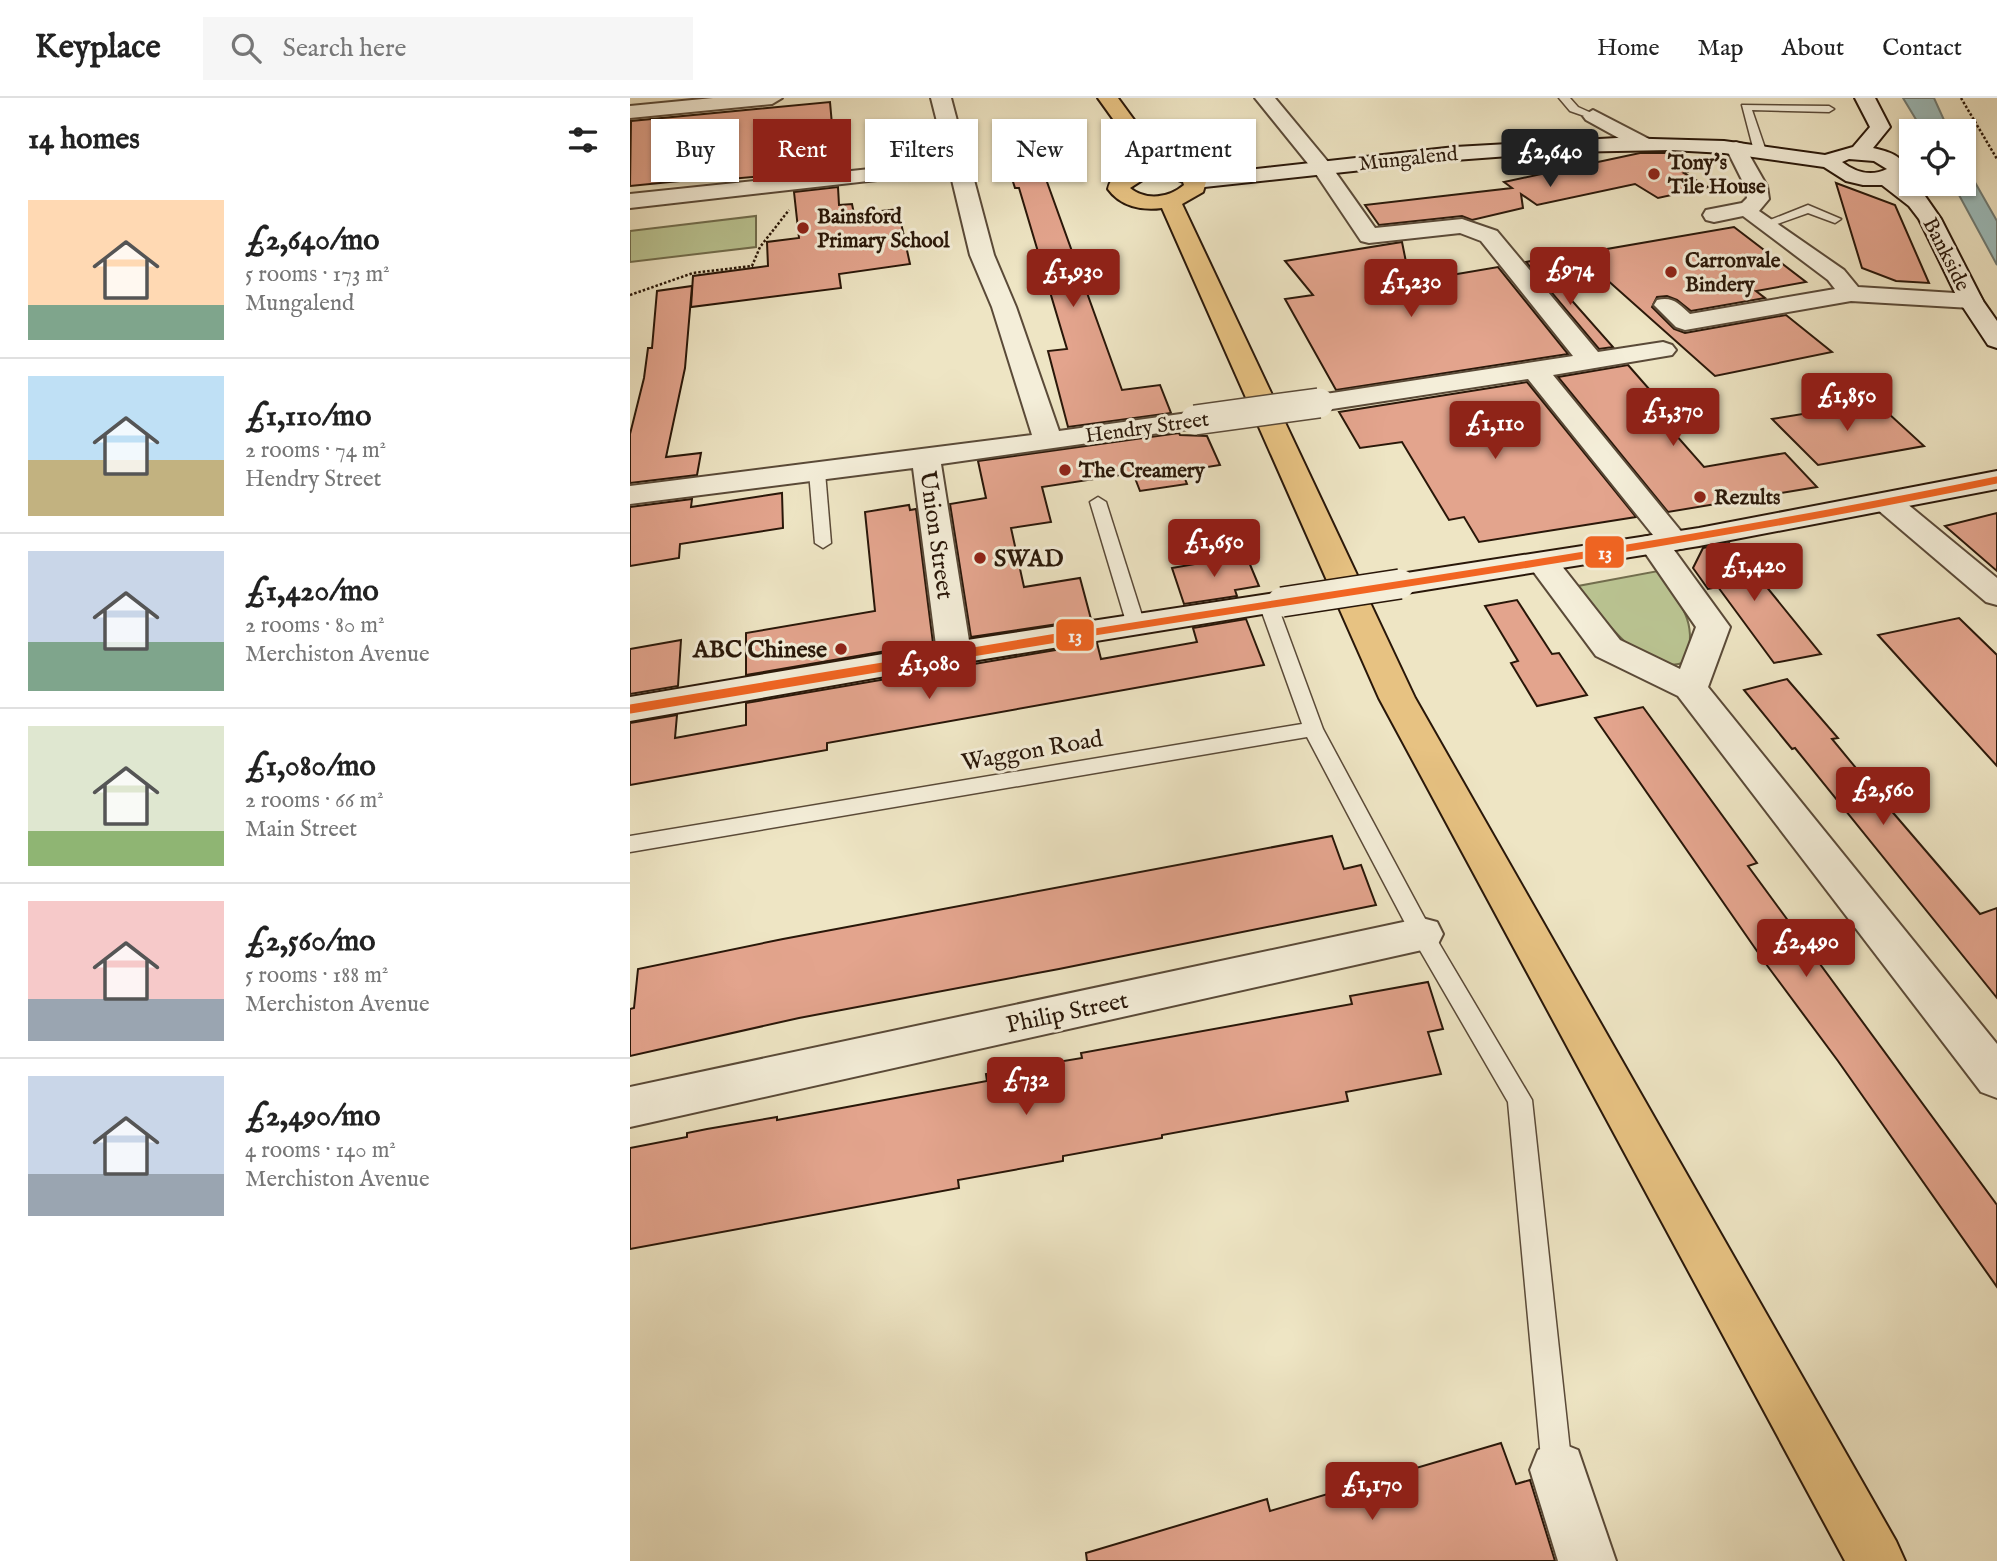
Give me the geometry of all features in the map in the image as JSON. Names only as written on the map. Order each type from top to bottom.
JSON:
[{"type":"main road","points":[[1108,98],[1175,184],[1397,698],[1876,1561]]},
{"type":"street","points":[[630,112],[772,98]]},
{"type":"street","points":[[941,98],[947,119]]},
{"type":"street","points":[[1265,98],[1322,167],[1369,236],[1462,226],[1489,236],[1592,362]]},
{"type":"street","points":[[1859,153],[1880,127],[1865,98]]},
{"type":"street","points":[[1593,116],[1642,143]]},
{"type":"street","name":"Mungalend","points":[[1175,184],[1489,151],[1642,143],[1736,148],[1831,162]]},
{"type":"street","points":[[1714,215],[1749,208],[1758,200],[1756,186],[1736,148]]},
{"type":"street","points":[[1859,153],[1893,162],[1898,171],[1886,177],[1853,176],[1836,169],[1831,162],[1839,155],[1859,153]]},
{"type":"street","name":"Bankside","points":[[1886,177],[1917,201],[1930,219],[1971,301],[1997,340]]},
{"type":"street","points":[[630,201],[865,181]]},
{"type":"street","points":[[963,182],[982,255],[1004,307],[1048,441]]},
{"type":"street","points":[[1760,220],[1836,275],[1851,294]]},
{"type":"street","points":[[1666,305],[1685,322],[1851,294],[1971,301]]},
{"type":"street","name":"Hendry Street","points":[[630,495],[926,458],[1319,403],[1663,350]]},
{"type":"street","points":[[1535,370],[1664,542],[1713,627],[1690,688]]},
{"type":"street","name":"Union Street","points":[[926,458],[954,653]]},
{"type":"street","points":[[630,709],[954,653],[1543,563],[1889,504],[1997,481]]},
{"type":"street","points":[[1889,504],[1997,596]]},
{"type":"street","points":[[1543,563],[1608,648],[1690,688],[1997,1078]]},
{"type":"street","name":"Philip Street","points":[[630,1107],[1422,934]]},
{"type":"street","points":[[1558,1470],[1587,1561]]},
{"type":"lane","points":[[1564,98],[1574,109],[1593,116]]},
{"type":"lane","points":[[1760,151],[1746,107],[1829,109]]},
{"type":"lane","points":[[1760,220],[1808,209],[1835,219]]},
{"type":"lane","points":[[817,472],[823,543]]},
{"type":"lane","points":[[1098,502],[1136,625]]},
{"type":"lane","points":[[1275,603],[1312,729],[1422,934],[1520,1100],[1558,1470]]},
{"type":"lane","name":"Waggon Road","points":[[630,844],[1312,729]]},
{"type":"path","points":[[1961,98],[1997,159]]},
{"type":"path","points":[[630,295],[693,274],[752,266],[760,247],[792,207]]},
{"type":"green space","points":[[756,216],[756,247],[630,262],[630,231]]},
{"type":"green space","points":[[1658,571],[1680,603],[1689,624],[1689,648],[1685,662],[1669,665],[1654,662],[1639,653],[1610,627],[1578,586]]},
{"type":"water","points":[[1903,98],[1934,98],[1944,119],[1916,119]]},
{"type":"water","points":[[1976,184],[1997,221],[1997,265],[1960,196],[1976,196]]},
{"type":"building","points":[[830,102],[832,119],[753,119],[753,177],[739,178],[739,119],[652,119]]},
{"type":"building","points":[[651,119],[651,182],[670,182],[630,186],[631,121]]},
{"type":"building","points":[[1640,153],[1684,153],[1688,172],[1684,173],[1708,187],[1658,198],[1635,184],[1537,205],[1521,194],[1523,208],[1472,220],[1462,216],[1379,225],[1365,205],[1512,188],[1504,182]]},
{"type":"building","points":[[1013,182],[1047,182],[1122,390],[1160,385],[1171,413],[1068,427],[1048,351],[1067,349],[1019,188],[1015,188]]},
{"type":"building","points":[[1836,183],[1895,205],[1929,283],[1896,281],[1862,268]]},
{"type":"building","points":[[838,187],[839,205],[852,204],[854,214],[898,209],[910,264],[839,274],[841,288],[691,307],[693,276],[768,266],[767,242],[799,238],[794,192]]},
{"type":"building","points":[[1734,227],[1806,282],[1756,291],[1765,298],[1691,311],[1667,296],[1657,297],[1652,307],[1674,329],[1685,333],[1786,315],[1832,352],[1715,376],[1578,254]]},
{"type":"building","points":[[1402,242],[1410,282],[1498,267],[1568,354],[1336,390],[1285,299],[1313,295],[1285,261]]},
{"type":"building","points":[[1536,260],[1613,347],[1599,349],[1526,262]]},
{"type":"building","points":[[692,286],[685,368],[666,457],[701,453],[697,475],[630,483],[630,434],[644,378],[648,348],[652,348],[657,291]]},
{"type":"building","points":[[1628,365],[1657,398],[1645,400],[1704,467],[1785,453],[1817,487],[1668,512],[1558,377]]},
{"type":"building","points":[[1527,382],[1636,517],[1479,542],[1464,517],[1449,520],[1402,442],[1360,448],[1339,412]]},
{"type":"building","points":[[1876,402],[1924,446],[1818,465],[1772,419]]},
{"type":"building","points":[[1179,433],[1207,436],[1220,465],[1182,471],[1187,484],[1140,491],[1133,473],[1042,487],[1051,522],[1011,528],[1024,587],[1080,578],[1091,619],[971,637],[950,504],[986,498],[978,461]]},
{"type":"building","points":[[782,493],[783,528],[680,544],[679,558],[630,566],[630,507],[692,499],[691,507]]},
{"type":"building","points":[[909,505],[910,510],[916,509],[933,643],[746,675],[746,633],[875,611],[865,512]]},
{"type":"building","points":[[1997,513],[1997,571],[1945,526]]},
{"type":"building","points":[[1729,543],[1821,654],[1774,663],[1718,587],[1708,589],[1693,568],[1703,548]]},
{"type":"building","points":[[1246,555],[1259,586],[1235,590],[1237,596],[1184,604],[1172,568]]},
{"type":"building","points":[[1517,600],[1552,654],[1559,653],[1587,695],[1537,706],[1511,663],[1518,661],[1485,606]]},
{"type":"building","points":[[1959,618],[1997,655],[1997,766],[1878,635]]},
{"type":"building","points":[[1246,619],[1264,665],[827,743],[827,750],[630,785],[630,723],[677,715],[675,738],[746,725],[746,703],[1097,643],[1101,659],[1197,642],[1193,628]]},
{"type":"building","points":[[681,640],[678,686],[630,694],[630,649]]},
{"type":"building","points":[[1787,679],[1838,738],[1832,739],[1980,914],[1997,908],[1997,998],[1795,748],[1792,749],[1744,690]]},
{"type":"building","points":[[1643,707],[1757,863],[1748,866],[1997,1205],[1997,1287],[1838,1061],[1766,964],[1595,718]]},
{"type":"building","points":[[1332,836],[1344,869],[1361,865],[1376,905],[799,1018],[630,1056],[630,1009],[634,1008],[638,969],[783,939]]},
{"type":"building","points":[[1428,982],[1443,1029],[1428,1032],[1441,1074],[1346,1092],[1348,1101],[1162,1135],[1162,1138],[1063,1156],[1063,1161],[958,1180],[959,1188],[630,1249],[630,1148],[687,1137],[687,1133],[707,1129],[777,1117],[777,1120],[987,1081],[986,1074],[1082,1058],[1081,1053],[1352,1004],[1350,996]]},
{"type":"building","points":[[1501,1443],[1516,1484],[1530,1480],[1555,1561],[1087,1561],[1086,1553],[1267,1499],[1270,1511]]},
{"type":"transit line","name":"13","points":[[630,709],[1046,639],[1648,545],[1823,515],[1997,480]]},
{"type":"place","name":"Tony's Tile House","points":[[1654,174]]},
{"type":"place","name":"Bainsford Primary School","points":[[803,228]]},
{"type":"place","name":"Carronvale Bindery","points":[[1671,272]]},
{"type":"place","name":"The Creamery","points":[[1065,470]]},
{"type":"place","name":"Rezults","points":[[1700,497]]},
{"type":"place","name":"SWAD","points":[[980,558]]},
{"type":"place","name":"ABC Chinese","points":[[841,649]]}]
